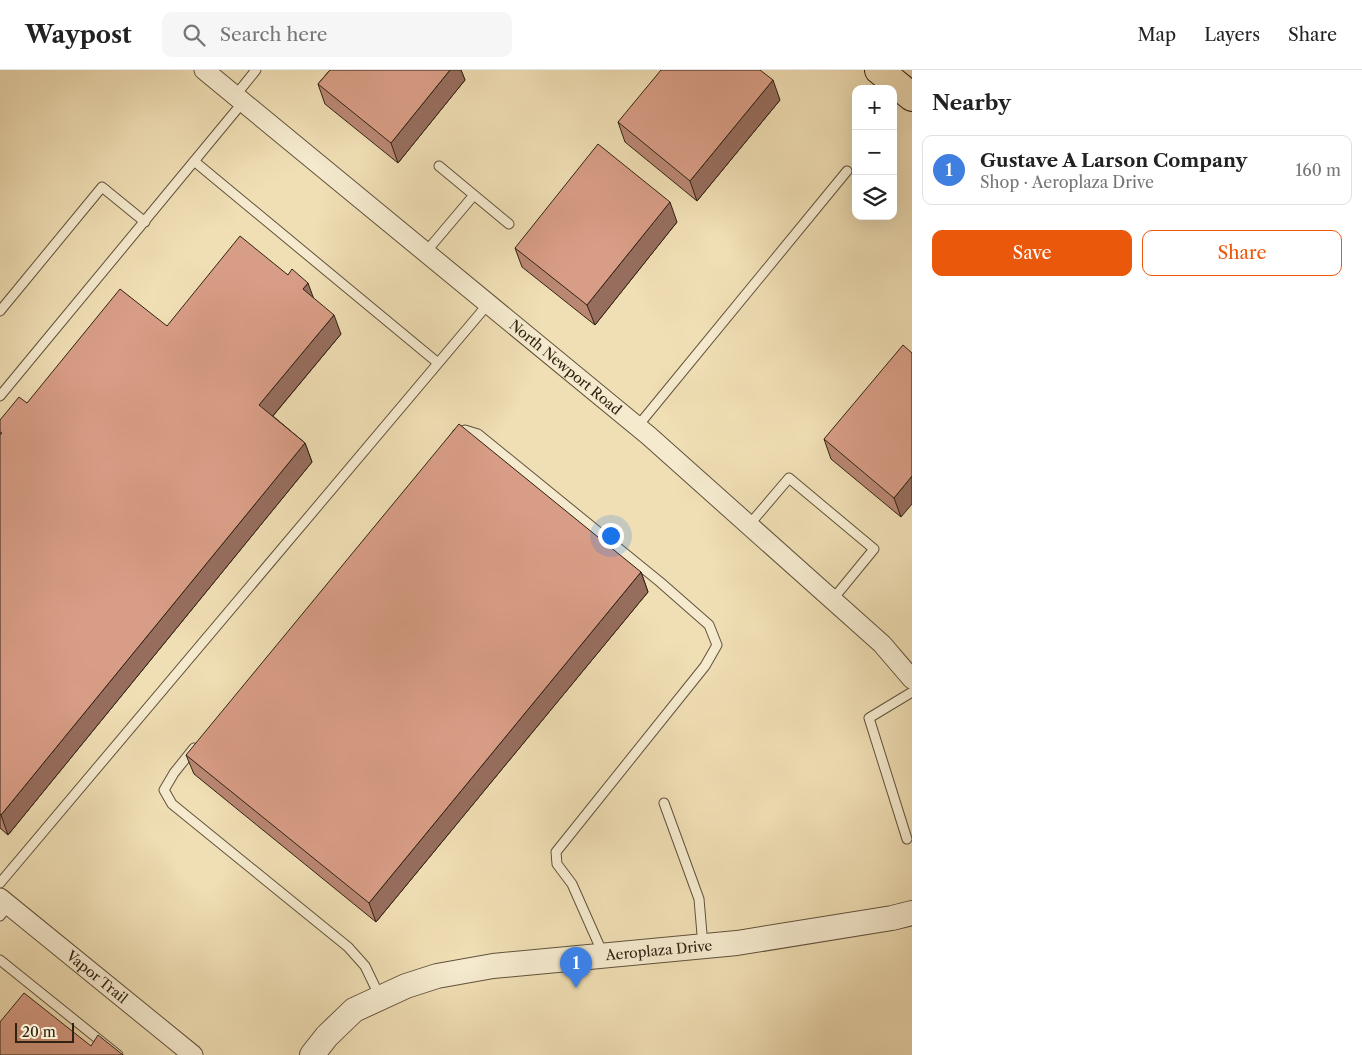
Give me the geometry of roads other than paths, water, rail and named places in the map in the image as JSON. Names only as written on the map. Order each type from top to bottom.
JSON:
[{"type":"highway","points":[[880,70],[912,97]]},
{"type":"street","name":"North Newport Road","points":[[204,70],[637,427],[833,599],[882,644],[912,679]]},
{"type":"street","name":"Vapor Trail","points":[[3,906],[194,1055]]},
{"type":"street","name":"Aeroplaza Drive","points":[[312,1055],[327,1036],[354,1010],[406,986],[446,974],[494,966],[737,943],[912,913]]},
{"type":"lane","points":[[0,396],[194,161],[239,99],[256,70]]},
{"type":"lane","points":[[194,161],[438,363]]},
{"type":"lane","points":[[439,166],[509,224]]},
{"type":"lane","points":[[637,427],[847,171]]},
{"type":"lane","points":[[0,311],[102,187],[145,222]]},
{"type":"lane","points":[[425,252],[474,195]]},
{"type":"lane","points":[[0,883],[488,304]]},
{"type":"lane","points":[[447,444],[454,436],[465,430],[478,434],[660,582],[709,625],[717,645],[705,666],[556,852],[558,864],[572,884],[604,956]]},
{"type":"lane","points":[[749,524],[789,478],[874,549],[833,599]]},
{"type":"lane","points":[[907,839],[870,718],[912,692]]},
{"type":"lane","points":[[199,743],[174,773],[164,790],[172,804],[348,947],[365,966],[380,997]]},
{"type":"lane","points":[[664,803],[699,899],[703,946]]},
{"type":"lane","points":[[0,960],[118,1055]]},
{"type":"place","name":"Gustave A Larson Company","points":[[576,988]]}]
